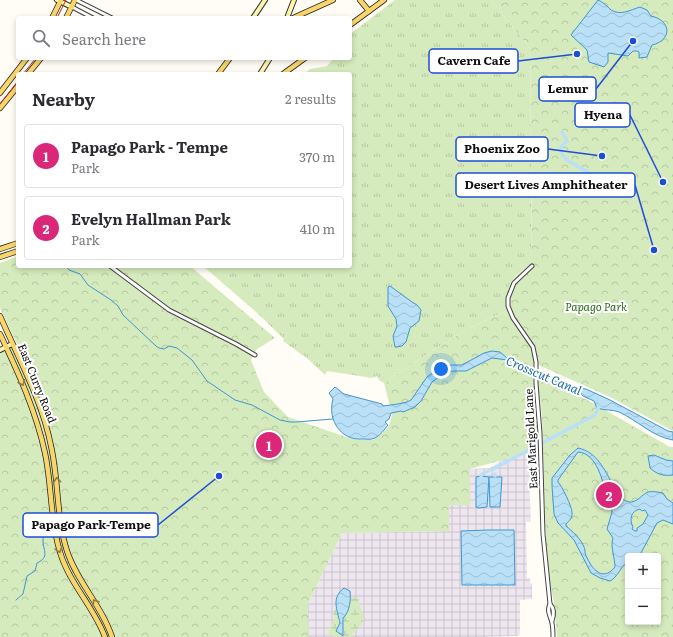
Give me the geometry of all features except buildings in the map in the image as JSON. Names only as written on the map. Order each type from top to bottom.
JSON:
[{"type":"main road","points":[[67,16],[76,0]]},
{"type":"main road","points":[[297,16],[333,0]]},
{"type":"main road","points":[[360,0],[368,11]]},
{"type":"main road","points":[[352,23],[384,0]]},
{"type":"main road","points":[[53,16],[59,1]]},
{"type":"main road","points":[[16,72],[25,60]]},
{"type":"main road","points":[[30,72],[38,60]]},
{"type":"main road","points":[[220,72],[228,60]]},
{"type":"main road","points":[[286,72],[302,60]]},
{"type":"main road","points":[[0,93],[16,72]]},
{"type":"main road","points":[[0,108],[16,88]]},
{"type":"main road","points":[[0,248],[16,244]]},
{"type":"main road","points":[[0,257],[16,252]]},
{"type":"main road","name":"East Curry Road","points":[[0,316],[39,405],[51,444],[56,473],[61,527],[68,553],[81,582],[102,613],[112,637]]},
{"type":"main road","name":"East Curry Road","points":[[0,334],[32,406],[41,435],[48,469],[56,533],[60,552],[69,573],[96,615],[105,637]]},
{"type":"street","points":[[76,0],[108,16]]},
{"type":"street","points":[[254,16],[265,0]]},
{"type":"street","points":[[288,16],[294,0]]},
{"type":"street","points":[[59,1],[90,16]]},
{"type":"street","points":[[261,72],[269,60]]},
{"type":"street","name":"East Marigold Lane","points":[[532,266],[514,283],[508,298],[508,306],[513,318],[533,347],[536,362],[543,534],[550,604],[553,607],[554,615],[552,621],[554,637]]},
{"type":"street","points":[[113,268],[169,310],[255,355]]},
{"type":"street","points":[[0,350],[12,344]]},
{"type":"shaded area","points":[[532,446],[533,452],[535,452],[535,464],[532,465],[532,477],[529,477],[531,522],[526,522],[527,578],[530,578],[532,585],[532,599],[520,600],[520,634],[518,636],[308,637],[308,604],[342,533],[449,531],[449,505],[470,504],[470,469],[490,468],[506,457],[508,459]]},
{"type":"green space","points":[[395,0],[491,0],[530,48],[532,264],[518,274],[509,285],[505,303],[507,311],[459,334],[384,383],[379,380],[377,376],[372,378],[327,371],[325,375],[308,359],[283,341],[284,339],[255,311],[205,268],[352,268],[352,72],[306,72],[310,69],[327,66],[332,60],[352,60],[352,32]]},
{"type":"green space","name":"Papago Park","points":[[491,0],[673,0],[673,431],[610,397],[534,363],[533,376],[539,450],[470,469],[470,505],[449,505],[449,531],[342,533],[308,604],[309,637],[0,637],[0,353],[17,344],[0,308],[0,263],[16,257],[16,268],[192,268],[275,338],[257,349],[251,360],[264,392],[288,417],[346,437],[359,440],[373,440],[381,435],[389,426],[392,415],[384,383],[459,334],[507,311],[505,298],[511,281],[532,264],[530,48]]},
{"type":"green space","points":[[537,375],[591,402],[670,447],[673,447],[673,637],[557,637],[554,602],[549,580],[546,544],[542,415]]},
{"type":"green space","points":[[351,597],[358,598],[364,619],[361,625],[350,637],[329,635],[330,626],[335,620],[333,612],[336,608],[344,632],[343,618]]},
{"type":"water","points":[[598,0],[615,12],[626,12],[640,7],[647,10],[651,16],[658,18],[666,26],[667,30],[664,39],[652,45],[647,57],[639,58],[639,52],[637,51],[633,51],[628,56],[608,53],[608,62],[604,67],[589,62],[587,50],[571,35]]},
{"type":"water","points":[[390,286],[417,305],[421,310],[419,321],[410,328],[406,342],[402,346],[397,347],[395,347],[393,336],[397,326],[396,319],[388,306],[388,287]]},
{"type":"water","name":"Crosscut Canal","points":[[492,351],[500,352],[507,358],[610,400],[668,431],[673,432],[673,440],[652,432],[619,412],[597,408],[594,401],[583,396],[578,391],[508,360],[492,358],[466,371],[453,371],[443,374],[432,382],[421,401],[415,407],[403,412],[391,413],[389,419],[385,422],[388,425],[381,434],[374,439],[355,439],[348,437],[342,433],[334,421],[332,414],[333,399],[329,393],[335,387],[344,394],[382,404],[383,406],[407,402],[411,400],[427,377],[439,368],[449,365],[462,365],[484,353]]},
{"type":"water","points":[[578,448],[585,450],[595,457],[603,467],[613,485],[616,494],[620,498],[632,502],[648,492],[663,493],[667,499],[673,503],[673,524],[663,520],[657,523],[641,553],[625,553],[625,565],[613,579],[610,581],[600,578],[591,573],[574,540],[558,523],[554,514],[552,478],[570,455]],"holes":[[[578,452],[585,454],[595,463],[601,477],[607,502],[611,506],[612,512],[607,529],[613,538],[612,544],[615,567],[610,572],[605,574],[593,568],[587,558],[581,541],[566,526],[572,516],[572,509],[558,482]],[[640,509],[642,511],[645,510],[648,515],[643,524],[637,528],[637,531],[635,531],[632,529],[631,518],[633,513],[637,510]]]},
{"type":"water","points":[[654,455],[673,461],[673,475],[661,474],[650,468],[648,456]]},
{"type":"water","points":[[476,477],[489,477],[487,507],[478,508],[476,507]]},
{"type":"water","points":[[489,477],[502,477],[500,507],[490,507]]},
{"type":"water","points":[[514,530],[515,585],[462,585],[461,531]]},
{"type":"water","points":[[344,588],[350,591],[350,605],[343,618],[343,636],[336,631],[340,623],[336,600],[337,596]]},
{"type":"waterway","points":[[562,132],[567,141],[561,147],[562,154],[567,160],[591,174]]},
{"type":"waterway","points":[[600,178],[609,181]]},
{"type":"waterway","points":[[68,268],[80,274],[88,285],[118,306],[123,315],[156,346],[164,349],[169,346],[177,348],[192,360],[207,381],[235,400],[252,405],[280,420],[290,422],[333,419]]},
{"type":"waterway","points":[[491,470],[595,415],[599,406]]},
{"type":"waterway","points":[[481,476],[488,471]]},
{"type":"waterway","points":[[16,600],[23,594],[27,576],[35,571],[37,563],[45,556],[43,538],[46,520]]},
{"type":"tram line","points":[[58,16],[66,0]]},
{"type":"tram line","points":[[25,72],[34,60]]},
{"type":"tram line","points":[[0,104],[16,84]]},
{"type":"place","name":"Lemur","points":[[633,41]]},
{"type":"place","name":"Cavern Cafe","points":[[577,54]]},
{"type":"place","name":"Phoenix Zoo","points":[[602,156]]},
{"type":"place","name":"Hyena","points":[[663,182]]},
{"type":"place","name":"Desert Lives Amphitheater","points":[[654,250]]},
{"type":"place","name":"Papago Park - Tempe","points":[[269,445]]},
{"type":"place","name":"Papago Park-Tempe","points":[[219,476]]},
{"type":"place","name":"Evelyn Hallman Park","points":[[609,495]]}]
